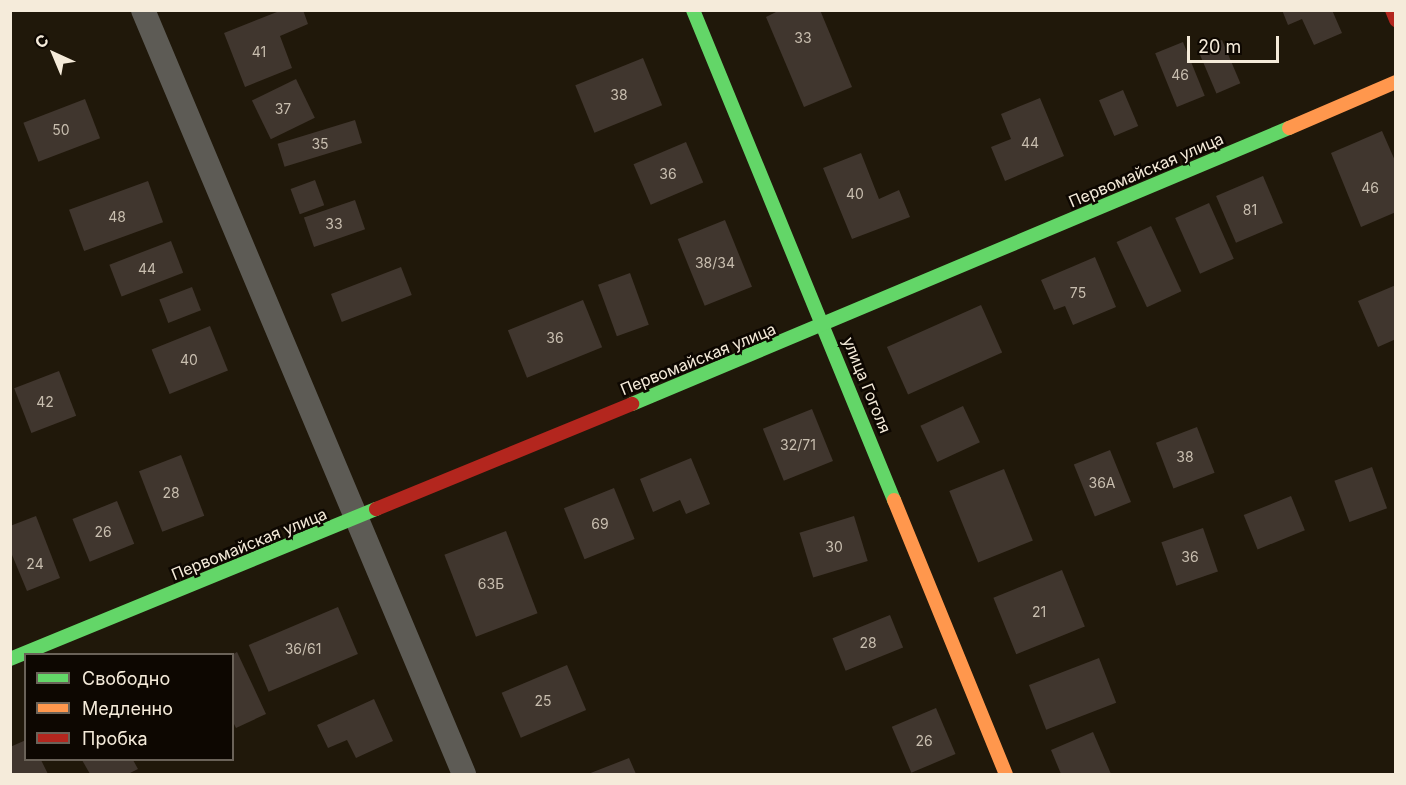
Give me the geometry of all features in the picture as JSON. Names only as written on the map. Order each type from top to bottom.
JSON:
[{"type":"street","points":[[143,10],[358,517],[464,774]]},
{"type":"street","name":"улица Гоголя","points":[[693,10],[825,325],[1006,774]]},
{"type":"street","points":[[1392,10],[1395,20]]},
{"type":"street","name":"Первомайская улица","points":[[25,653],[825,325],[1395,82]]},
{"type":"street","name":"Первомайская улица","points":[[10,659],[24,653]]},
{"type":"building","points":[[282,10],[303,10],[308,24],[280,36],[292,68],[245,87],[224,33]]},
{"type":"building","points":[[780,10],[820,10],[852,87],[804,107],[766,17]]},
{"type":"building","points":[[1282,10],[1332,10],[1342,33],[1314,45],[1302,19],[1288,25]]},
{"type":"building","points":[[1222,40],[1240,83],[1216,93],[1198,50]]},
{"type":"building","points":[[1183,42],[1205,96],[1177,107],[1155,53]]},
{"type":"building","points":[[643,58],[662,105],[594,133],[575,85]]},
{"type":"building","points":[[296,79],[315,118],[271,139],[252,100]]},
{"type":"building","points":[[1123,90],[1138,126],[1114,136],[1099,100]]},
{"type":"building","points":[[1040,98],[1064,156],[1005,181],[991,147],[1011,139],[1001,114]]},
{"type":"building","points":[[85,99],[100,138],[38,162],[23,123]]},
{"type":"building","points":[[355,120],[362,143],[285,167],[278,144]]},
{"type":"building","points":[[1382,131],[1396,163],[1396,212],[1361,227],[1331,153]]},
{"type":"building","points":[[686,142],[703,183],[651,205],[634,164]]},
{"type":"building","points":[[861,153],[879,199],[899,190],[910,217],[852,239],[823,168]]},
{"type":"building","points":[[1263,176],[1283,223],[1236,243],[1216,196]]},
{"type":"building","points":[[315,180],[324,205],[300,214],[291,189]]},
{"type":"building","points":[[148,181],[163,222],[84,251],[69,210]]},
{"type":"building","points":[[355,200],[365,229],[314,247],[304,218]]},
{"type":"building","points":[[1209,203],[1234,259],[1200,274],[1175,218]]},
{"type":"building","points":[[725,220],[752,287],[705,306],[678,239]]},
{"type":"building","points":[[1151,226],[1181,291],[1147,307],[1117,242]]},
{"type":"building","points":[[171,241],[183,273],[122,296],[109,265]]},
{"type":"building","points":[[1095,257],[1116,307],[1073,325],[1065,306],[1054,310],[1041,280]]},
{"type":"building","points":[[401,267],[412,295],[342,322],[331,294]]},
{"type":"building","points":[[630,273],[649,325],[617,336],[598,285]]},
{"type":"building","points":[[1396,285],[1396,339],[1378,347],[1358,301]]},
{"type":"building","points":[[192,287],[201,310],[168,323],[159,300]]},
{"type":"building","points":[[583,300],[602,347],[527,378],[508,330]]},
{"type":"building","points":[[981,305],[1002,353],[908,394],[887,347]]},
{"type":"building","points":[[210,326],[228,371],[170,394],[152,350]]},
{"type":"building","points":[[59,371],[76,416],[31,433],[14,388]]},
{"type":"building","points":[[963,406],[980,442],[937,462],[920,426]]},
{"type":"building","points":[[812,409],[833,461],[784,481],[763,429]]},
{"type":"building","points":[[1197,427],[1215,473],[1173,489],[1156,443]]},
{"type":"building","points":[[1110,450],[1131,502],[1095,517],[1074,465]]},
{"type":"building","points":[[181,455],[204,516],[162,532],[139,471]]},
{"type":"building","points":[[691,458],[710,504],[686,514],[680,500],[653,512],[640,479]]},
{"type":"building","points":[[1372,467],[1387,508],[1349,522],[1334,481]]},
{"type":"building","points":[[1004,469],[1033,540],[978,562],[949,491]]},
{"type":"building","points":[[614,488],[635,539],[585,559],[564,508]]},
{"type":"building","points":[[1291,496],[1305,530],[1258,549],[1244,515]]},
{"type":"building","points":[[117,501],[134,544],[90,562],[72,519]]},
{"type":"building","points":[[36,516],[60,578],[27,591],[10,550],[10,526]]},
{"type":"building","points":[[854,516],[868,561],[813,578],[799,533]]},
{"type":"building","points":[[1203,528],[1218,571],[1176,586],[1161,542]]},
{"type":"building","points":[[506,531],[538,613],[476,637],[444,555]]},
{"type":"building","points":[[1062,570],[1085,627],[1016,654],[993,598]]},
{"type":"building","points":[[338,607],[358,654],[269,692],[249,645]]},
{"type":"building","points":[[890,615],[903,647],[846,671],[833,638]]},
{"type":"building","points":[[237,652],[266,714],[236,728],[234,724],[234,654]]},
{"type":"building","points":[[1099,658],[1116,703],[1046,730],[1029,685]]},
{"type":"building","points":[[567,665],[586,710],[521,738],[502,693]]},
{"type":"building","points":[[374,699],[393,741],[356,758],[347,740],[328,748],[317,725]]},
{"type":"building","points":[[936,708],[956,754],[911,773],[892,727]]},
{"type":"building","points":[[1093,732],[1111,774],[1061,774],[1051,750]]},
{"type":"building","points":[[24,741],[24,761],[42,761],[48,774],[10,774],[10,747]]},
{"type":"building","points":[[629,758],[636,774],[588,774]]},
{"type":"building","points":[[83,761],[134,761],[138,769],[128,774],[90,774]]},
{"type":"traffic: fast","points":[[693,10],[894,500]]},
{"type":"traffic: fast","points":[[632,404],[1289,128]]},
{"type":"traffic: fast","points":[[25,653],[376,509]]},
{"type":"traffic: fast","points":[[10,659],[24,653]]},
{"type":"traffic: slow","points":[[1289,128],[1396,82]]},
{"type":"traffic: slow","points":[[894,500],[1006,774]]},
{"type":"traffic: jam","points":[[1392,10],[1396,20]]},
{"type":"traffic: jam","points":[[376,509],[632,404]]}]
